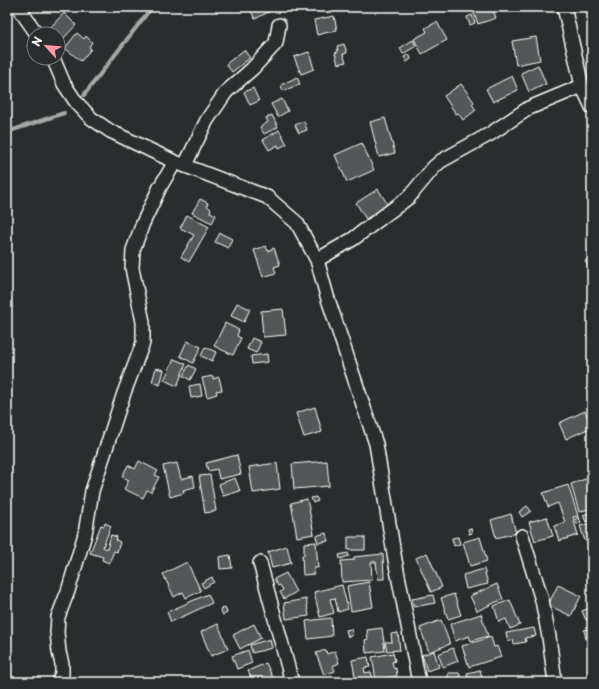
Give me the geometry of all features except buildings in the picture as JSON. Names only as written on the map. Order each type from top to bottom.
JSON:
[{"type":"street","points":[[18,7],[31,26]]},
{"type":"street","points":[[564,7],[582,86],[592,107]]},
{"type":"street","points":[[58,682],[62,674],[62,664],[57,632],[58,617],[68,591],[85,534],[92,491],[124,393],[143,343],[143,322],[132,268],[133,250],[142,223],[160,187],[180,163],[226,92],[252,69],[276,43],[279,24]]},
{"type":"street","points":[[56,66],[64,84],[76,102],[91,118],[110,131],[180,163],[267,197],[297,223],[316,260],[376,444],[394,560],[419,682]]},
{"type":"street","points":[[316,260],[353,239],[409,197],[434,167],[441,161],[490,134],[529,108],[582,86]]},
{"type":"street","points":[[522,536],[543,606],[555,682]]},
{"type":"street","points":[[260,563],[292,682]]},
{"type":"waterway","points":[[84,95],[152,7]]},
{"type":"waterway","points":[[7,132],[64,113]]}]
